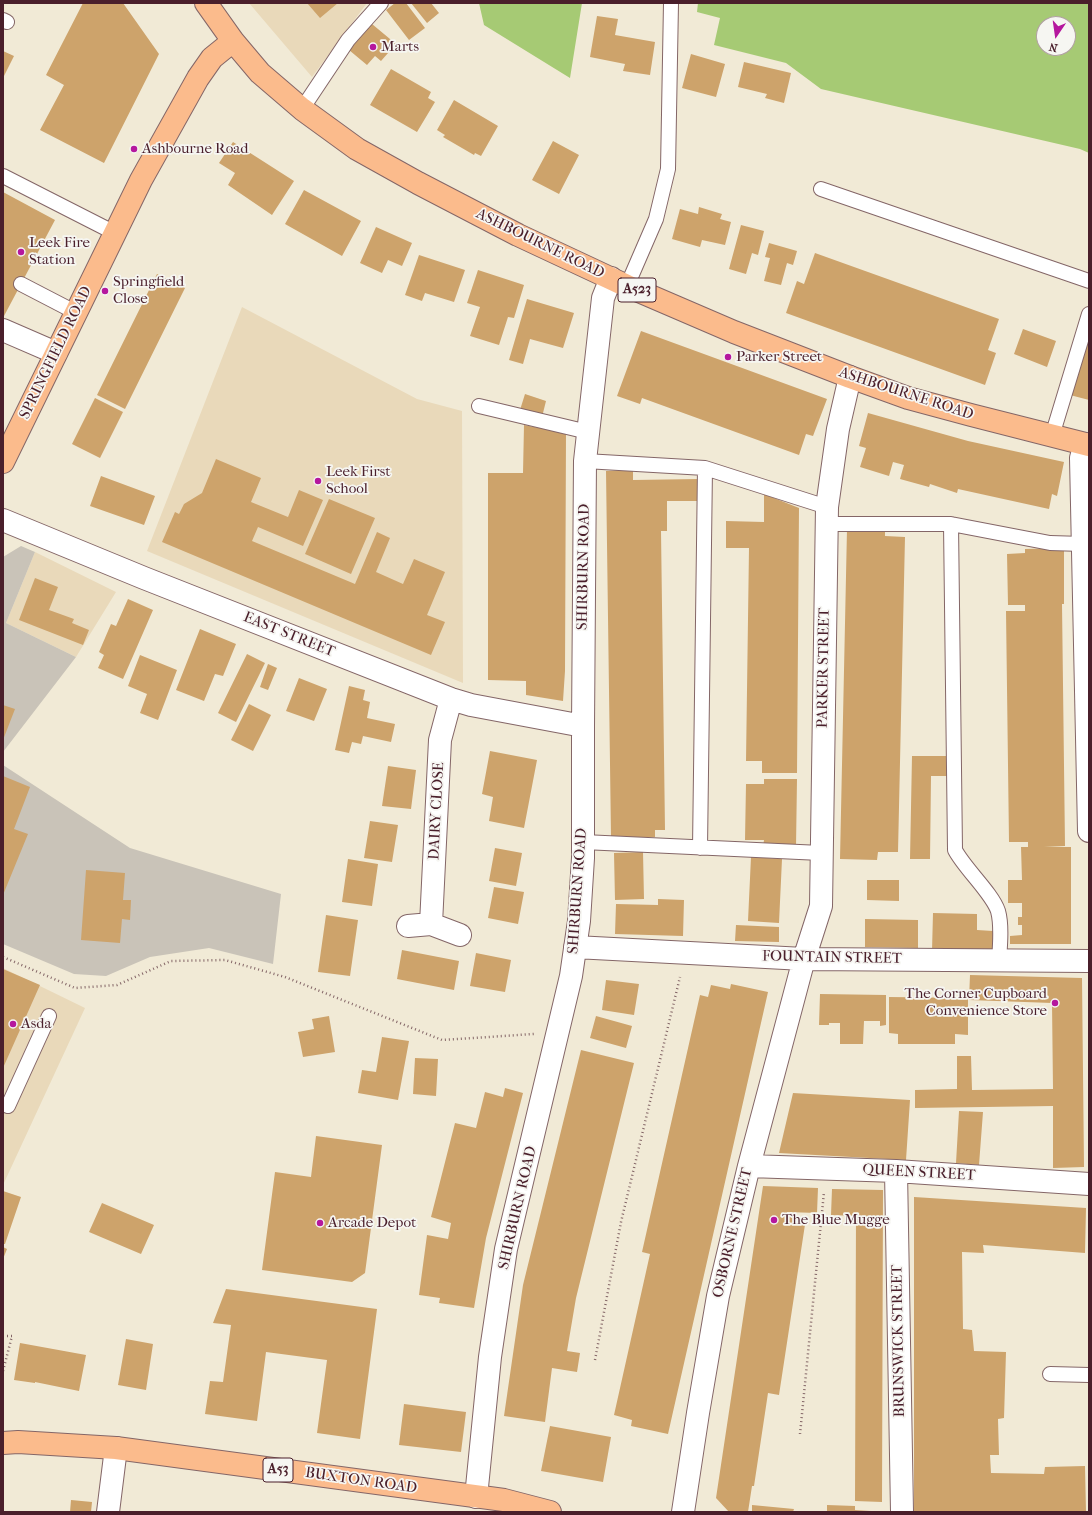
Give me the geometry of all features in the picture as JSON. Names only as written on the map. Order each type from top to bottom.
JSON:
[{"type":"highway","name":"ASHBOURNE ROAD","points":[[206,3],[233,41],[260,73],[302,109],[357,149],[418,183],[518,235],[619,282],[734,332],[850,377],[908,398],[1087,444]]},
{"type":"highway","name":"SPRINGFIELD ROAD","points":[[3,462],[75,312],[141,180],[198,78],[212,58],[233,41]]},
{"type":"highway","name":"BUXTON ROAD","points":[[3,1443],[18,1442],[116,1448],[476,1497],[503,1506],[550,1512]]},
{"type":"street","name":"SHIRBURN ROAD","points":[[476,1497],[490,1357],[506,1249],[571,976],[575,947],[579,913],[583,842],[585,461],[603,298],[619,282]]},
{"type":"street","points":[[3,330],[56,353]]},
{"type":"street","name":"PARKER STREET","points":[[804,959],[821,906],[826,516],[838,429],[850,377]]},
{"type":"street","points":[[1087,444],[1081,458],[1089,831]]},
{"type":"street","name":"EAST STREET","points":[[3,520],[144,578],[451,699],[472,705],[583,726]]},
{"type":"street","name":"DAIRY CLOSE","points":[[431,924],[440,740],[451,699]]},
{"type":"street","points":[[408,926],[431,924],[460,935]]},
{"type":"street","name":"FOUNTAIN STREET","points":[[575,947],[804,959],[1089,962]]},
{"type":"street","name":"OSBORNE STREET","points":[[683,1512],[718,1296],[749,1166],[804,959]]},
{"type":"street","name":"QUEEN STREET","points":[[749,1166],[896,1171],[1089,1184]]},
{"type":"street","name":"BRUNSWICK STREET","points":[[896,1171],[902,1512]]},
{"type":"street","points":[[108,1512],[116,1448]]},
{"type":"lane","points":[[302,109],[348,40],[381,3]]},
{"type":"lane","points":[[619,282],[656,219],[668,169],[671,3]]},
{"type":"lane","points":[[3,176],[115,233]]},
{"type":"lane","points":[[821,189],[1089,281]]},
{"type":"lane","points":[[21,284],[75,312]]},
{"type":"lane","points":[[1052,436],[1089,314]]},
{"type":"lane","points":[[479,406],[588,432]]},
{"type":"lane","points":[[585,461],[705,468],[826,516],[951,524],[1050,543],[1083,544]]},
{"type":"lane","points":[[700,848],[705,468]]},
{"type":"lane","points":[[951,524],[955,850],[961,861],[989,896],[998,910],[1000,936],[999,960]]},
{"type":"lane","points":[[583,842],[821,853]]},
{"type":"lane","points":[[3,1104],[8,1106],[50,1016]]},
{"type":"lane","points":[[1050,1374],[1089,1375]]},
{"type":"path","points":[[594,1360],[621,1222],[686,953]]},
{"type":"path","points":[[3,956],[75,988],[117,985],[171,960],[225,960],[285,977],[442,1040],[558,1032]]},
{"type":"path","points":[[800,1434],[826,1168]]},
{"type":"path","points":[[3,1336],[12,1336],[3,1371]]},
{"type":"shaded area","points":[[249,3],[367,3],[312,77]]},
{"type":"shaded area","name":"Leek First School","points":[[242,307],[417,399],[462,411],[463,683],[147,551]]},
{"type":"shaded area","points":[[21,546],[35,552],[6,623],[76,657],[3,752],[3,557]]},
{"type":"shaded area","points":[[35,552],[116,592],[76,657],[6,623]]},
{"type":"shaded area","points":[[3,765],[130,848],[281,894],[273,964],[209,948],[150,957],[106,976],[74,974],[3,944]]},
{"type":"shaded area","points":[[3,968],[85,1008],[3,1185]]},
{"type":"green space","points":[[479,3],[582,3],[570,78],[484,25]]},
{"type":"green space","points":[[698,3],[1089,3],[1089,153],[1080,149],[821,89],[786,63],[714,45],[720,18],[697,12]]},
{"type":"building","points":[[83,3],[123,3],[159,54],[104,163],[40,130],[64,85],[46,75]]},
{"type":"building","points":[[307,3],[338,3],[320,18]]},
{"type":"building","points":[[395,3],[406,3],[425,28],[409,40],[386,10]]},
{"type":"building","points":[[411,3],[431,3],[439,13],[427,23]]},
{"type":"building","points":[[597,16],[618,19],[615,35],[655,42],[650,75],[623,71],[625,64],[590,57]]},
{"type":"building","name":"Marts","points":[[372,24],[396,44],[381,61],[375,56],[367,65],[349,50]]},
{"type":"building","points":[[3,51],[14,56],[3,78]]},
{"type":"building","points":[[691,54],[725,64],[716,97],[682,88]]},
{"type":"building","points":[[744,62],[791,73],[784,103],[765,98],[767,94],[738,87]]},
{"type":"building","points":[[391,69],[431,92],[428,98],[435,102],[417,132],[370,105]]},
{"type":"building","points":[[454,100],[498,126],[481,156],[475,153],[474,155],[443,137],[445,135],[437,130]]},
{"type":"building","points":[[553,141],[579,155],[559,194],[532,180]]},
{"type":"building","points":[[233,142],[294,181],[272,215],[228,185],[235,173],[219,163]]},
{"type":"building","points":[[304,190],[361,221],[342,256],[285,224]]},
{"type":"building","name":"Leek Fire Station","points":[[3,192],[55,220],[4,316],[3,316]]},
{"type":"building","points":[[699,207],[722,214],[720,219],[731,222],[725,245],[702,240],[700,247],[672,239],[680,209],[698,214]]},
{"type":"building","points":[[741,225],[764,231],[758,255],[752,253],[746,274],[729,269]]},
{"type":"building","points":[[376,227],[412,243],[402,266],[388,260],[382,273],[360,263]]},
{"type":"building","points":[[769,243],[797,251],[793,265],[787,263],[781,285],[764,281],[770,258],[765,257]]},
{"type":"building","points":[[815,253],[999,319],[988,350],[996,353],[985,385],[786,313],[797,281],[804,284]]},
{"type":"building","points":[[419,255],[465,270],[454,302],[425,293],[422,301],[405,295]]},
{"type":"building","points":[[478,270],[524,285],[514,318],[508,317],[499,345],[470,336],[480,307],[467,303]]},
{"type":"building","points":[[157,274],[185,288],[125,409],[97,395]]},
{"type":"building","points":[[527,299],[574,313],[563,348],[530,339],[523,364],[509,360]]},
{"type":"building","points":[[1023,329],[1056,341],[1047,367],[1014,354]]},
{"type":"building","points":[[641,331],[827,399],[813,436],[806,434],[799,455],[642,398],[640,404],[617,396]]},
{"type":"building","points":[[1083,344],[1089,345],[1089,400],[1070,395]]},
{"type":"building","points":[[525,394],[546,401],[542,417],[520,410]]},
{"type":"building","points":[[95,398],[123,412],[100,458],[72,444]]},
{"type":"building","points":[[868,413],[968,441],[1064,462],[1057,496],[1052,494],[1049,509],[958,489],[957,493],[930,484],[929,487],[900,479],[904,465],[893,462],[889,476],[860,467],[866,448],[859,446]]},
{"type":"building","points":[[524,425],[566,433],[565,671],[563,701],[526,695],[526,681],[488,680],[488,473],[523,473]]},
{"type":"building","points":[[216,459],[261,478],[251,502],[288,517],[299,490],[323,500],[303,546],[258,527],[252,541],[355,584],[377,532],[390,538],[376,572],[403,584],[414,559],[445,572],[427,615],[445,622],[431,655],[162,542],[175,512],[179,514],[184,504],[202,493]]},
{"type":"building","points":[[633,470],[633,480],[699,479],[699,501],[667,501],[667,531],[661,531],[665,830],[655,830],[655,837],[611,837],[606,471]]},
{"type":"building","points":[[101,476],[155,496],[144,525],[90,506]]},
{"type":"building","points":[[764,494],[799,508],[797,773],[762,773],[762,761],[746,761],[749,548],[726,548],[726,521],[764,522]]},
{"type":"building","points":[[329,499],[375,518],[351,574],[305,554]]},
{"type":"building","points":[[847,529],[885,530],[885,536],[905,537],[898,852],[878,852],[877,860],[840,859]]},
{"type":"building","points":[[1064,548],[1064,604],[1062,604],[1065,846],[1044,847],[1071,847],[1071,944],[1010,944],[1010,936],[1022,935],[1022,925],[1018,925],[1018,917],[1022,917],[1022,903],[1008,903],[1008,880],[1022,880],[1021,847],[1028,847],[1028,842],[1009,842],[1006,611],[1025,611],[1025,605],[1008,605],[1007,554],[1025,553],[1025,549]]},
{"type":"building","points":[[35,578],[58,587],[49,610],[74,619],[72,623],[89,630],[83,645],[19,620]]},
{"type":"building","points":[[128,599],[153,610],[123,679],[98,668],[104,655],[99,652],[111,624],[116,626]]},
{"type":"building","points":[[200,629],[236,644],[223,676],[215,674],[204,701],[176,690]]},
{"type":"building","points":[[247,654],[265,663],[236,722],[218,713]]},
{"type":"building","points":[[140,655],[177,670],[158,720],[140,713],[147,694],[128,686]]},
{"type":"building","points":[[268,664],[277,668],[268,690],[260,687]]},
{"type":"building","points":[[299,678],[327,689],[314,721],[286,711]]},
{"type":"building","points":[[349,686],[365,690],[363,700],[370,702],[367,718],[395,724],[391,742],[363,736],[361,744],[352,742],[349,753],[335,750]]},
{"type":"building","points":[[249,704],[271,715],[253,751],[231,740]]},
{"type":"building","points":[[3,705],[15,709],[3,740]]},
{"type":"building","points":[[490,751],[537,760],[524,828],[489,821],[493,797],[482,794]]},
{"type":"building","points":[[912,756],[949,756],[948,776],[931,776],[930,859],[910,859]]},
{"type":"building","points":[[388,766],[416,770],[411,809],[382,806]]},
{"type":"building","points":[[3,776],[30,787],[14,829],[28,834],[3,895]]},
{"type":"building","points":[[764,779],[797,779],[796,847],[763,847],[764,840],[745,840],[746,784],[764,784]]},
{"type":"building","points":[[370,821],[398,825],[392,862],[364,858]]},
{"type":"building","points":[[495,848],[522,853],[516,886],[489,881]]},
{"type":"building","points":[[643,852],[644,899],[615,900],[614,853]]},
{"type":"building","points":[[751,857],[782,859],[779,923],[748,921]]},
{"type":"building","points":[[348,859],[378,864],[372,906],[342,902]]},
{"type":"building","points":[[86,870],[125,873],[123,900],[131,900],[130,920],[122,919],[120,943],[81,940]]},
{"type":"building","points":[[867,880],[899,880],[899,901],[867,900]]},
{"type":"building","points":[[494,887],[524,892],[518,924],[488,918]]},
{"type":"building","points":[[658,899],[684,900],[683,936],[615,934],[616,904],[658,905]]},
{"type":"building","points":[[933,913],[977,914],[977,930],[993,931],[993,952],[932,951]]},
{"type":"building","points":[[326,915],[358,920],[350,976],[318,972]]},
{"type":"building","points":[[865,919],[918,920],[918,948],[865,947]]},
{"type":"building","points":[[736,925],[779,927],[779,942],[735,941]]},
{"type":"building","points":[[402,950],[459,961],[454,990],[397,979]]},
{"type":"building","points":[[476,953],[511,960],[505,992],[470,986]]},
{"type":"building","name":"Asda","points":[[3,969],[40,985],[3,1068]]},
{"type":"building","points":[[970,975],[1082,978],[1084,1167],[1053,1168],[1053,1106],[915,1108],[915,1090],[957,1089],[957,1056],[971,1056],[972,1090],[1053,1089],[1052,1003],[969,1000]]},
{"type":"building","points":[[606,980],[639,984],[634,1015],[602,1010]]},
{"type":"building","points":[[731,984],[768,992],[668,1434],[631,1426],[632,1420],[614,1415],[650,1254],[642,1252],[700,995],[708,997],[711,985],[730,989]]},
{"type":"building","points":[[820,994],[886,995],[886,1025],[880,1026],[880,1021],[864,1021],[863,1044],[840,1044],[840,1023],[819,1025]]},
{"type":"building","points":[[889,997],[968,998],[968,1035],[955,1034],[955,1044],[898,1044],[898,1034],[889,1033]]},
{"type":"building","points":[[329,1016],[335,1052],[303,1057],[298,1032],[314,1029],[312,1019]]},
{"type":"building","points":[[596,1016],[632,1026],[626,1048],[590,1038]]},
{"type":"building","points":[[382,1037],[409,1041],[398,1100],[358,1093],[362,1070],[376,1072]]},
{"type":"building","points":[[581,1050],[634,1063],[576,1298],[567,1351],[580,1353],[577,1372],[552,1368],[545,1422],[504,1416],[523,1285]]},
{"type":"building","points":[[415,1058],[438,1059],[436,1096],[413,1094]]},
{"type":"building","points":[[505,1088],[523,1093],[486,1238],[474,1308],[439,1303],[440,1298],[419,1295],[427,1235],[448,1239],[451,1223],[431,1217],[455,1123],[476,1128],[485,1092],[503,1097]]},
{"type":"building","points":[[793,1093],[910,1100],[906,1160],[779,1153]]},
{"type":"building","points":[[959,1111],[983,1112],[979,1165],[956,1163]]},
{"type":"building","name":"Arcade Depot","points":[[316,1136],[382,1145],[365,1273],[352,1282],[262,1270],[275,1172],[311,1177]]},
{"type":"building","points":[[763,1186],[818,1188],[817,1213],[787,1212],[787,1216],[806,1218],[779,1395],[768,1393],[754,1486],[752,1486],[748,1512],[729,1512],[716,1498]]},
{"type":"building","points":[[832,1189],[883,1190],[882,1502],[855,1501],[856,1216],[831,1215]]},
{"type":"building","points":[[3,1191],[21,1197],[5,1244],[3,1244]]},
{"type":"building","points":[[914,1197],[1086,1208],[1085,1253],[983,1245],[984,1253],[962,1252],[963,1329],[972,1330],[974,1351],[1006,1352],[1004,1418],[998,1419],[999,1455],[990,1455],[991,1473],[1044,1474],[1045,1467],[1085,1466],[1086,1512],[914,1512]]},
{"type":"building","points":[[102,1203],[154,1225],[141,1254],[89,1232]]},
{"type":"building","points":[[3,1247],[7,1249],[3,1259]]},
{"type":"building","points":[[226,1289],[377,1309],[360,1439],[317,1433],[327,1360],[266,1352],[257,1421],[205,1414],[210,1381],[223,1382],[231,1325],[213,1323]]},
{"type":"building","points":[[126,1339],[153,1344],[146,1390],[118,1385]]},
{"type":"building","points":[[20,1343],[86,1355],[79,1391],[35,1382],[14,1380]]},
{"type":"building","points":[[404,1404],[466,1412],[461,1452],[399,1445]]},
{"type":"building","points":[[550,1426],[611,1437],[603,1482],[541,1471]]},
{"type":"building","points":[[71,1500],[92,1502],[91,1512],[70,1512]]},
{"type":"building","points":[[752,1505],[794,1509],[793,1512],[752,1512]]},
{"type":"building","points":[[827,1505],[855,1506],[855,1510],[871,1512],[827,1512]]},
{"type":"place","name":"Marts","points":[[373,47]]},
{"type":"place","name":"Ashbourne Road","points":[[134,149]]},
{"type":"place","name":"Leek Fire Station","points":[[21,252]]},
{"type":"place","name":"Springfield Close","points":[[105,291]]},
{"type":"place","name":"Parker Street","points":[[728,357]]},
{"type":"place","name":"Leek First School","points":[[318,481]]},
{"type":"place","name":"The Corner Cupboard Convenience Store","points":[[1055,1003]]},
{"type":"place","name":"Asda","points":[[13,1024]]},
{"type":"place","name":"The Blue Mugge","points":[[774,1220]]},
{"type":"place","name":"Arcade Depot","points":[[320,1223]]}]
